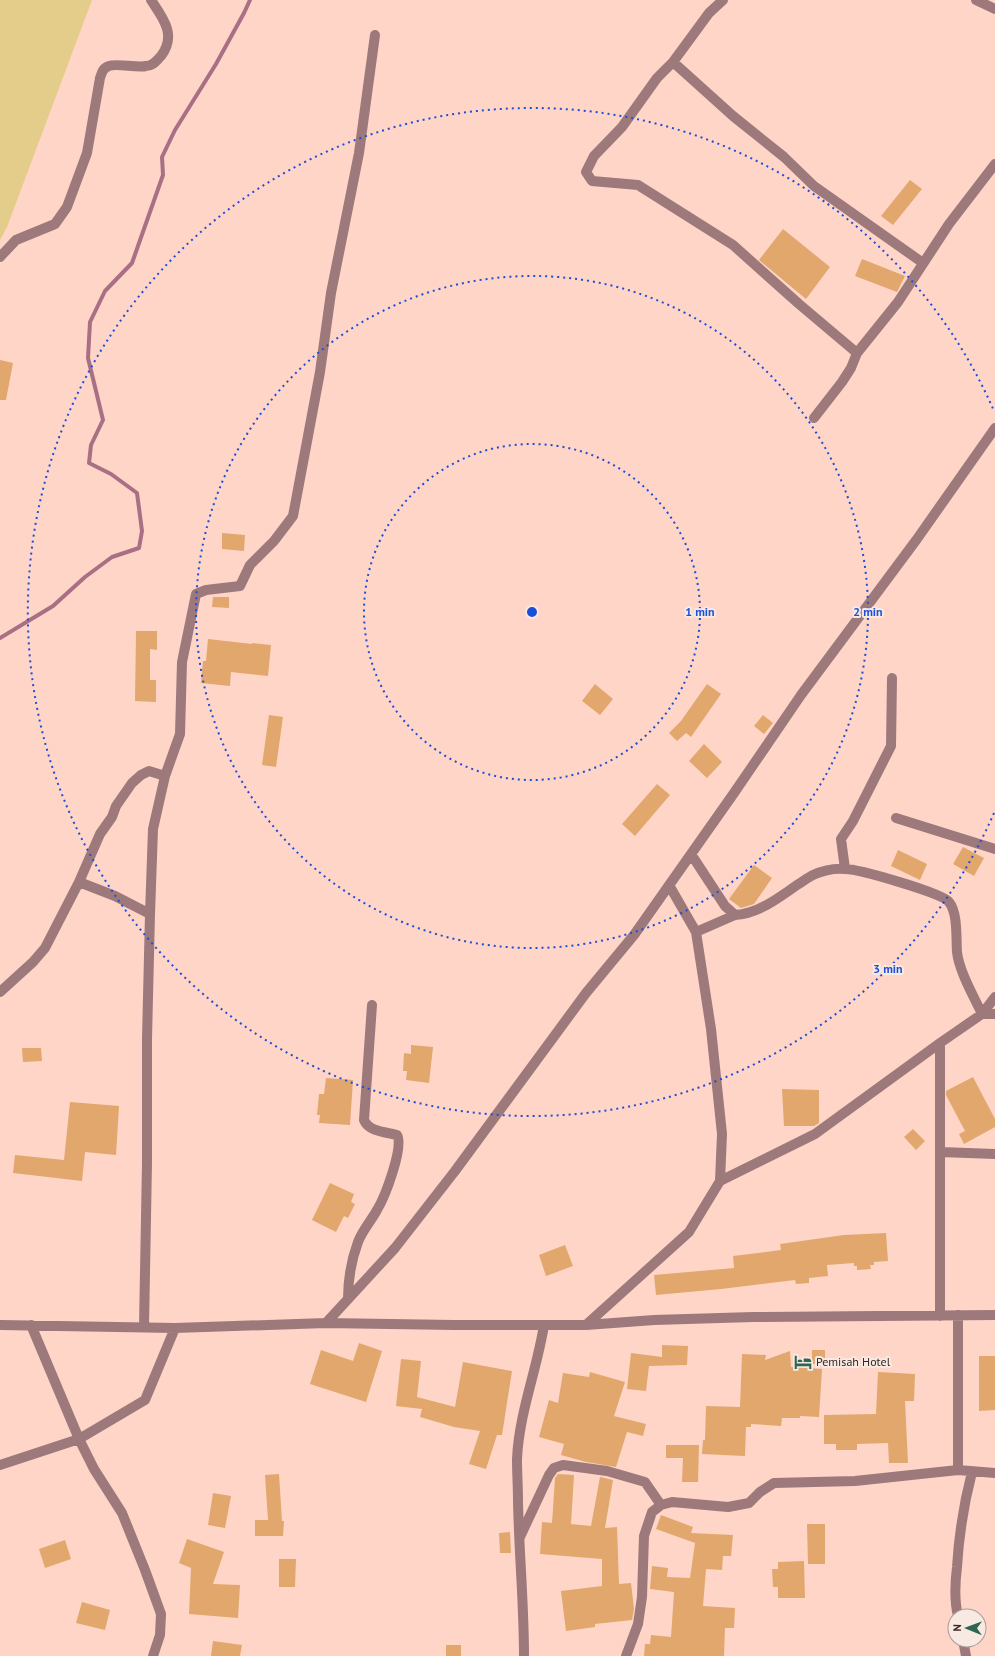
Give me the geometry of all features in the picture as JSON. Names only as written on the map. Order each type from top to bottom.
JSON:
[{"type":"street","points":[[0,256],[16,240],[55,224],[67,207],[87,153],[102,70],[110,66],[148,66],[155,63],[164,51],[168,38],[168,26],[151,0]]},
{"type":"street","points":[[723,0],[709,13],[673,62],[657,78],[622,127],[594,156],[586,172],[592,181],[638,185],[733,245],[772,281],[857,353]]},
{"type":"street","points":[[976,0],[995,9]]},
{"type":"street","points":[[144,1327],[148,1163],[147,1038],[153,829],[165,776],[180,734],[182,662],[196,594],[206,590],[240,586],[250,565],[274,541],[293,516],[320,372],[331,294],[359,152],[375,36]]},
{"type":"street","points":[[673,62],[733,116],[784,157],[814,186],[923,263]]},
{"type":"street","points":[[814,418],[842,382],[851,368],[857,353],[898,302],[949,224],[995,164]]},
{"type":"street","points":[[326,1323],[395,1248],[455,1171],[586,993],[634,935],[801,695],[917,539],[995,428]]},
{"type":"street","points":[[846,869],[841,839],[853,821],[891,746],[892,678]]},
{"type":"street","points":[[0,992],[33,962],[45,948],[79,882],[100,834],[112,817],[116,806],[132,783],[141,775],[149,771],[165,776]]},
{"type":"street","points":[[896,818],[995,849]]},
{"type":"street","points":[[691,854],[725,906],[735,915]]},
{"type":"street","points":[[696,932],[735,915],[745,915],[766,905],[812,875],[830,870],[846,869],[910,885],[948,901],[953,909],[960,966],[982,1014]]},
{"type":"street","points":[[79,882],[116,896],[150,914]]},
{"type":"street","points":[[586,1325],[689,1232],[720,1181],[722,1134],[711,1029],[696,932],[669,885]]},
{"type":"street","points":[[720,1181],[815,1134],[982,1014],[995,997]]},
{"type":"street","points":[[348,1299],[348,1281],[351,1262],[359,1240],[378,1209],[393,1172],[399,1144],[399,1138],[397,1135],[370,1128],[366,1125],[364,1120],[372,1005]]},
{"type":"street","points":[[982,1014],[995,1014]]},
{"type":"street","points":[[940,1043],[940,1316]]},
{"type":"street","points":[[940,1152],[995,1154]]},
{"type":"street","points":[[958,1315],[958,1470]]},
{"type":"street","points":[[0,1325],[31,1324],[175,1328],[326,1323],[586,1325],[654,1320],[995,1315]]},
{"type":"street","points":[[31,1324],[79,1439],[94,1469],[122,1513],[146,1570],[161,1614],[160,1635],[153,1656]]},
{"type":"street","points":[[524,1656],[524,1620],[519,1539],[517,1458],[525,1404],[542,1342],[544,1325]]},
{"type":"street","points":[[0,1465],[79,1439],[144,1400],[175,1328]]},
{"type":"street","points":[[519,1539],[549,1475],[554,1468],[563,1465],[607,1471],[645,1482],[661,1505]]},
{"type":"street","points":[[626,1656],[638,1624],[642,1597],[644,1536],[652,1512],[661,1505],[672,1502],[728,1507],[748,1503],[760,1492],[774,1483],[855,1481],[958,1470],[995,1473]]},
{"type":"street","points":[[957,1608],[955,1590],[958,1546],[963,1509],[972,1472]]},
{"type":"shaded area","points":[[0,0],[92,0],[7,227],[0,240]]},
{"type":"building","points":[[910,180],[922,189],[893,225],[881,216]]},
{"type":"building","points":[[783,229],[830,267],[806,299],[759,260]]},
{"type":"building","points":[[862,259],[905,276],[897,292],[855,276]]},
{"type":"building","points":[[0,360],[13,363],[6,400],[0,400]]},
{"type":"building","points":[[222,533],[245,535],[244,551],[222,549]]},
{"type":"building","points":[[213,597],[229,597],[229,608],[212,607]]},
{"type":"building","points":[[136,631],[157,631],[157,650],[150,649],[150,680],[156,680],[156,702],[135,701]]},
{"type":"building","points":[[208,639],[271,645],[268,676],[231,672],[230,686],[201,683],[203,661],[206,661]]},
{"type":"building","points":[[595,684],[613,699],[600,715],[582,701]]},
{"type":"building","points":[[707,684],[721,694],[691,737],[686,733],[677,741],[669,733],[681,721]]},
{"type":"building","points":[[269,715],[283,717],[276,767],[262,765]]},
{"type":"building","points":[[763,715],[773,723],[764,734],[754,726]]},
{"type":"building","points":[[704,744],[722,762],[707,778],[689,761]]},
{"type":"building","points":[[657,784],[670,795],[635,836],[622,824]]},
{"type":"building","points":[[963,847],[984,858],[974,876],[953,864]]},
{"type":"building","points":[[898,850],[927,864],[920,880],[891,866]]},
{"type":"building","points":[[754,865],[772,878],[754,904],[741,908],[729,899]]},
{"type":"building","points":[[411,1045],[433,1047],[429,1083],[406,1080],[407,1071],[403,1071],[404,1053],[411,1054]]},
{"type":"building","points":[[22,1048],[41,1048],[42,1061],[23,1062]]},
{"type":"building","points":[[973,1077],[995,1119],[995,1127],[964,1144],[959,1134],[965,1131],[946,1095],[946,1091]]},
{"type":"building","points":[[326,1078],[353,1080],[350,1125],[319,1123],[320,1115],[317,1115],[319,1094],[324,1094]]},
{"type":"building","points":[[782,1089],[819,1090],[819,1123],[814,1126],[784,1126]]},
{"type":"building","points":[[70,1102],[119,1106],[116,1155],[85,1152],[82,1181],[13,1173],[15,1155],[64,1160]]},
{"type":"building","points":[[913,1129],[925,1141],[916,1150],[904,1137]]},
{"type":"building","points":[[330,1183],[354,1194],[351,1202],[355,1204],[348,1218],[344,1216],[336,1232],[312,1220]]},
{"type":"building","points":[[886,1233],[888,1261],[874,1262],[874,1265],[870,1265],[871,1269],[857,1270],[857,1266],[854,1266],[854,1263],[827,1265],[828,1276],[809,1278],[809,1283],[796,1284],[795,1280],[656,1295],[654,1275],[734,1268],[733,1256],[781,1250],[780,1244],[844,1235]]},
{"type":"building","points":[[565,1245],[573,1266],[546,1276],[539,1255]]},
{"type":"building","points":[[359,1343],[382,1351],[366,1402],[310,1384],[321,1350],[353,1361]]},
{"type":"building","points":[[662,1345],[688,1346],[687,1365],[649,1366],[646,1391],[627,1389],[631,1353],[662,1357]]},
{"type":"building","points":[[812,1350],[825,1350],[825,1364],[812,1364]]},
{"type":"building","points":[[790,1351],[791,1367],[822,1369],[819,1417],[800,1416],[800,1418],[782,1418],[781,1426],[751,1424],[751,1427],[746,1427],[745,1456],[702,1454],[703,1440],[705,1440],[706,1406],[740,1407],[742,1354],[766,1355],[765,1360]]},
{"type":"building","points":[[979,1356],[995,1356],[995,1410],[979,1411]]},
{"type":"building","points":[[401,1359],[421,1361],[417,1397],[455,1407],[463,1362],[512,1371],[502,1435],[497,1435],[486,1469],[469,1464],[480,1431],[454,1427],[420,1417],[422,1409],[396,1406]]},
{"type":"building","points":[[590,1372],[625,1382],[614,1416],[646,1424],[643,1436],[627,1432],[616,1467],[586,1462],[561,1455],[564,1444],[539,1437],[549,1400],[558,1403],[563,1373],[589,1377]]},
{"type":"building","points":[[878,1372],[915,1374],[914,1401],[905,1401],[908,1463],[889,1463],[888,1443],[857,1444],[857,1450],[836,1450],[836,1444],[824,1444],[824,1415],[876,1414]]},
{"type":"building","points":[[666,1445],[699,1445],[698,1482],[682,1482],[683,1458],[666,1458]]},
{"type":"building","points":[[279,1474],[282,1521],[284,1521],[283,1536],[255,1536],[255,1520],[268,1520],[265,1475]]},
{"type":"building","points":[[558,1474],[574,1475],[571,1524],[591,1526],[600,1477],[613,1480],[605,1528],[617,1527],[619,1584],[631,1583],[634,1609],[632,1620],[595,1624],[595,1627],[566,1631],[561,1591],[602,1586],[602,1559],[540,1554],[542,1522],[552,1523],[555,1478]]},
{"type":"building","points":[[213,1493],[231,1496],[225,1528],[208,1525]]},
{"type":"building","points":[[661,1515],[693,1527],[691,1533],[733,1535],[731,1556],[723,1556],[722,1570],[706,1569],[703,1606],[735,1608],[734,1628],[725,1628],[724,1656],[644,1656],[645,1644],[650,1644],[651,1635],[671,1637],[674,1592],[650,1589],[652,1566],[668,1568],[667,1577],[690,1578],[695,1543],[656,1529]]},
{"type":"building","points":[[807,1524],[825,1524],[825,1564],[808,1564]]},
{"type":"building","points":[[510,1532],[511,1553],[500,1553],[499,1533]]},
{"type":"building","points":[[187,1539],[224,1552],[213,1584],[240,1585],[238,1618],[189,1614],[191,1568],[179,1563]]},
{"type":"building","points":[[65,1540],[71,1559],[45,1568],[39,1549]]},
{"type":"building","points":[[279,1559],[296,1559],[295,1587],[279,1587]]},
{"type":"building","points":[[804,1561],[805,1598],[778,1598],[778,1587],[773,1587],[772,1569],[778,1569],[778,1562]]},
{"type":"building","points":[[82,1602],[110,1610],[105,1630],[76,1623]]},
{"type":"building","points":[[213,1641],[242,1645],[240,1656],[211,1656]]},
{"type":"building","points":[[446,1645],[461,1645],[461,1656],[446,1656]]},
{"type":"waterway","points":[[0,638],[53,606],[85,577],[112,557],[139,548],[142,531],[137,493],[111,474],[89,463],[91,445],[103,420],[88,358],[90,322],[105,291],[132,263],[163,175],[162,157],[175,130],[216,64],[250,0]]},
{"type":"place","name":"Pemisah Hotel","points":[[803,1362]]}]
